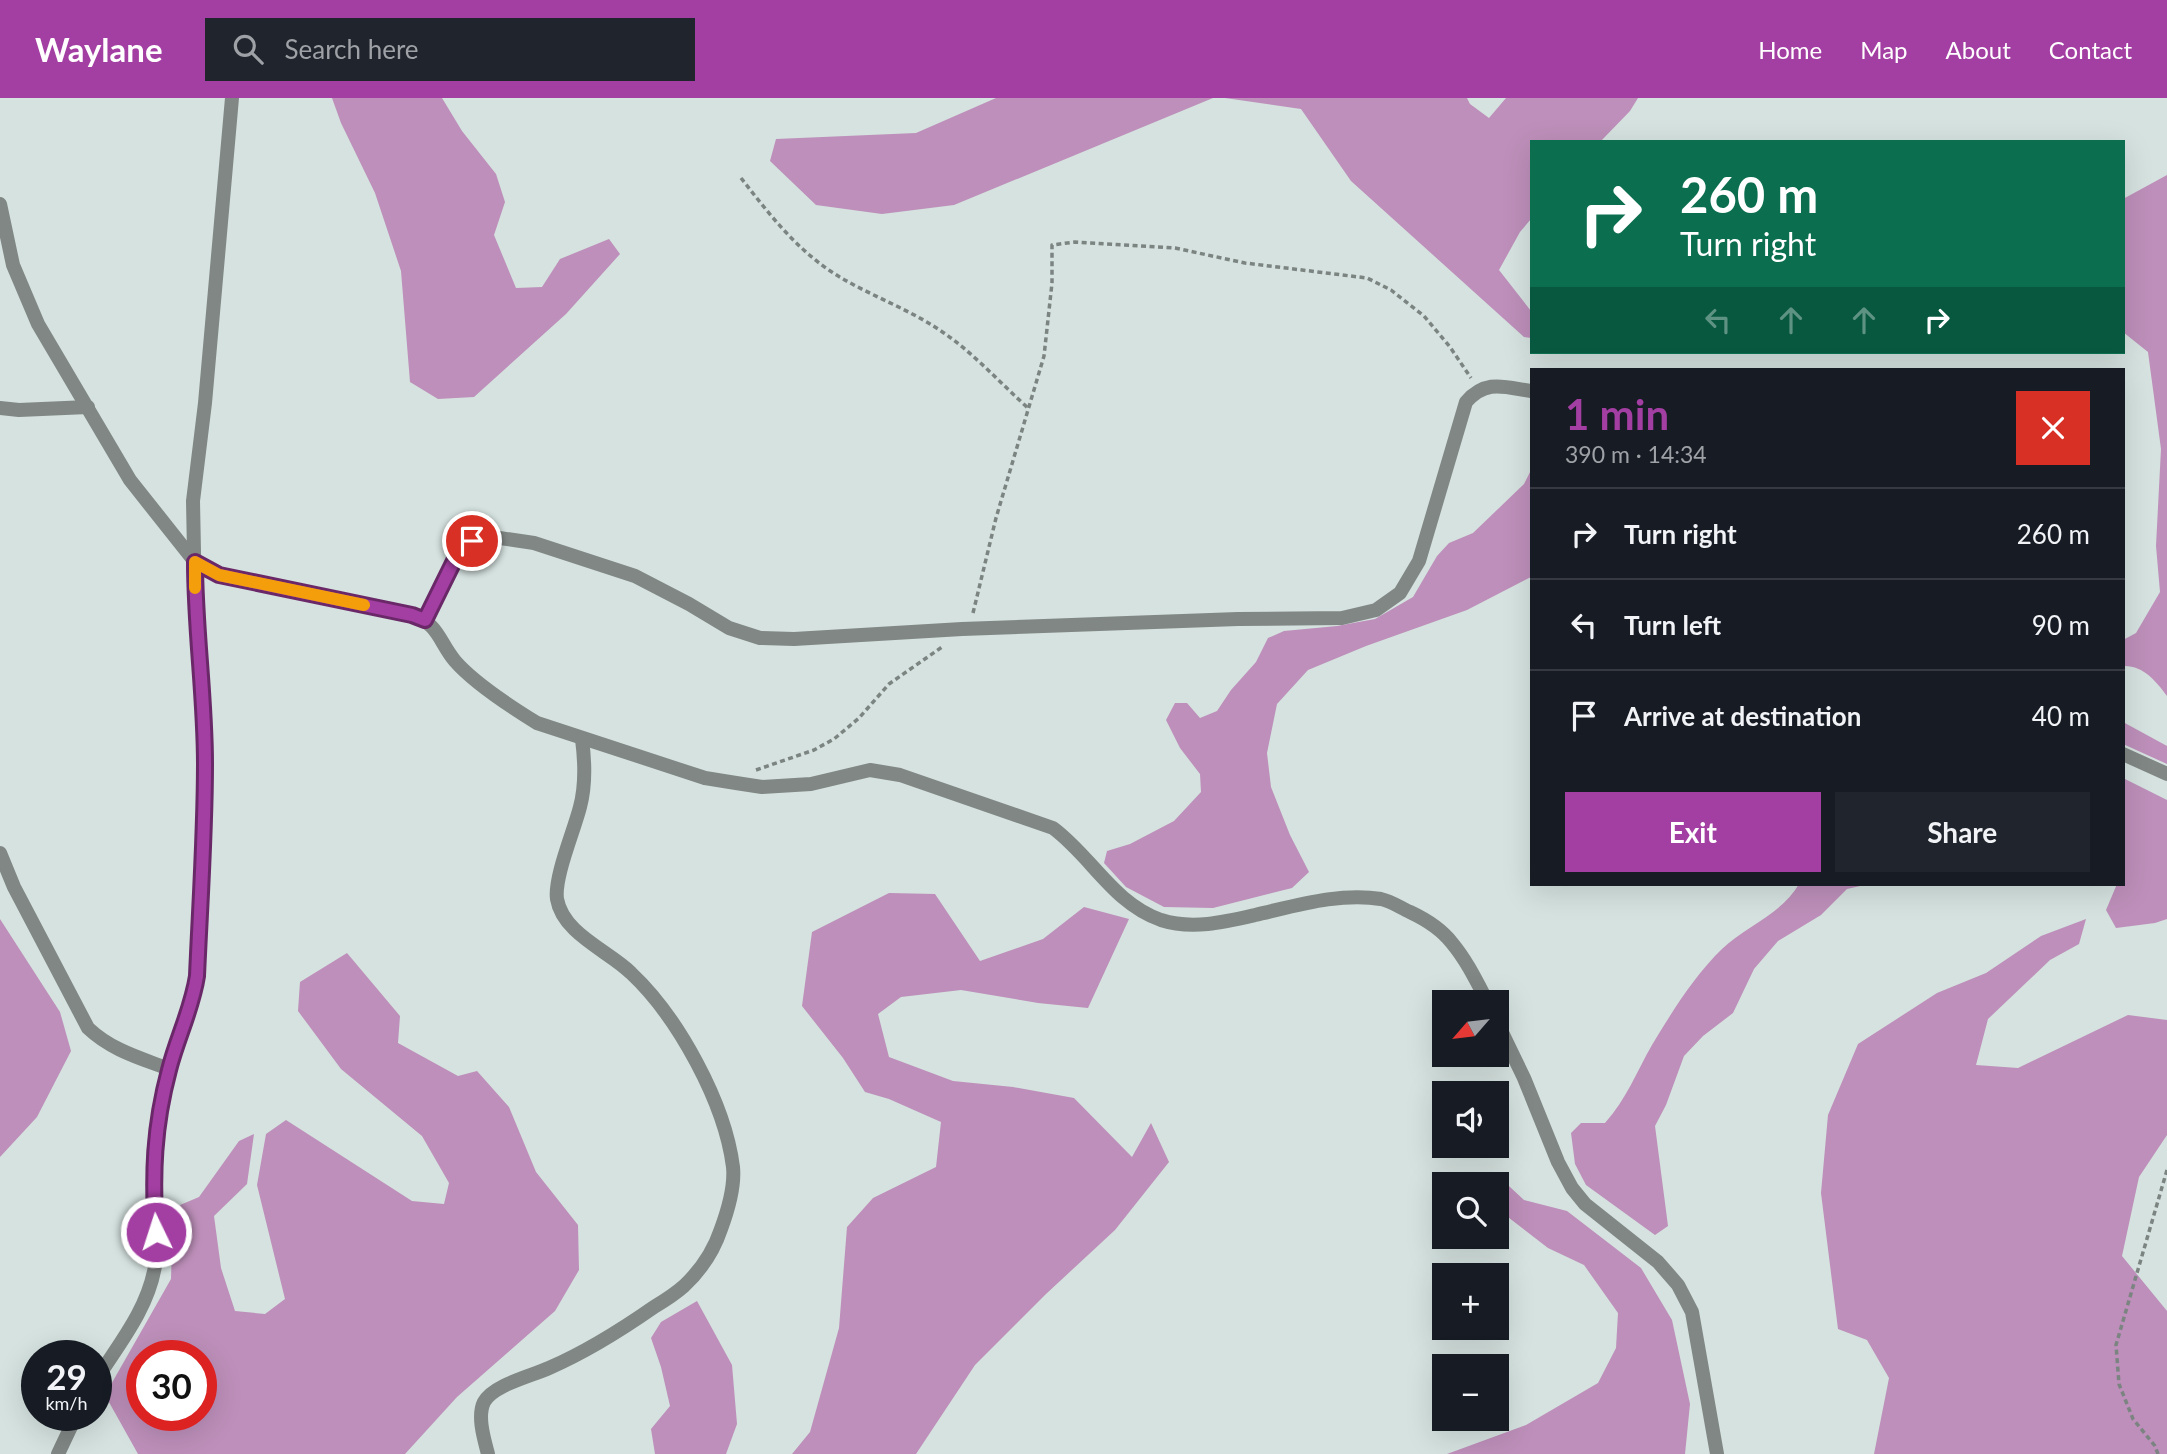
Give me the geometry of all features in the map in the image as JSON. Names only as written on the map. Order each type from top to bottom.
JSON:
[{"type":"street","points":[[112,1354],[145,1301],[155,1266],[153,1178],[156,1135],[169,1069],[193,1000],[197,976],[205,764],[195,603],[193,501],[205,403],[232,98]]},
{"type":"street","points":[[0,204],[13,265],[38,324],[130,480],[195,562],[219,575],[412,615],[425,620],[436,631],[455,661],[537,723],[705,778],[762,787],[811,784],[870,770],[900,775],[1053,828],[1069,840],[1132,907],[1163,920],[1195,926],[1229,922],[1296,905],[1345,898],[1383,899],[1425,919],[1451,942],[1481,990]]},
{"type":"street","points":[[425,620],[458,553],[472,541],[493,537],[534,543],[635,576],[729,628],[760,638],[794,639],[962,629],[1238,619],[1342,618],[1376,610],[1400,593],[1419,561],[1466,402],[1476,390],[1497,386],[1530,391]]},
{"type":"street","points":[[0,408],[19,410],[88,407]]},
{"type":"street","points":[[488,1454],[482,1427],[483,1403],[494,1390],[551,1367],[597,1344],[683,1287],[706,1261],[720,1231],[730,1197],[733,1169],[726,1133],[711,1091],[690,1048],[631,973],[573,928],[557,900],[559,879],[581,804],[585,772],[582,739]]},
{"type":"street","points":[[2125,755],[2167,774]]},
{"type":"street","points":[[0,853],[14,887],[88,1028],[101,1041],[120,1051],[169,1069]]},
{"type":"street","points":[[1509,1047],[1558,1162],[1572,1188],[1585,1204],[1658,1262],[1678,1286],[1692,1312],[1717,1454]]},
{"type":"street","points":[[58,1454],[69,1431]]},
{"type":"path","points":[[741,178],[782,228],[814,260],[847,281],[934,326],[977,357],[1028,408]]},
{"type":"path","points":[[736,783],[745,774],[814,750],[834,739],[859,718],[889,684],[938,650],[962,629],[973,613],[996,518],[1044,356],[1052,283],[1052,245],[1075,242],[1175,248],[1245,263],[1367,278],[1391,290],[1424,317],[1467,370],[1476,390]]},
{"type":"path","points":[[2158,1454],[2133,1419],[2119,1384],[2116,1345],[2167,1170]]},
{"type":"shaded area","points":[[332,98],[442,98],[462,131],[496,174],[505,202],[494,235],[516,288],[542,287],[560,259],[609,239],[620,254],[566,314],[474,397],[438,399],[410,382],[401,271],[375,193],[341,123]]},
{"type":"shaded area","points":[[996,98],[1213,98],[954,205],[882,214],[816,205],[770,161],[776,139],[916,133]]},
{"type":"shaded area","points":[[1225,98],[1467,98],[1470,104],[1489,118],[1506,98],[1638,98],[1630,111],[1602,140],[1530,140],[1530,220],[1520,232],[1499,270],[1530,310],[1530,338],[1524,337],[1351,181],[1301,109]]},
{"type":"shaded area","points":[[2167,175],[2167,696],[2143,671],[2125,666],[2125,639],[2136,633],[2160,592],[2156,546],[2161,449],[2148,352],[2125,334],[2125,198]]},
{"type":"shaded area","points":[[1530,472],[1530,578],[1467,610],[1308,670],[1277,704],[1267,753],[1271,787],[1290,835],[1309,872],[1292,888],[1213,908],[1164,907],[1126,887],[1104,863],[1107,851],[1130,844],[1174,821],[1201,792],[1200,774],[1180,748],[1166,720],[1175,703],[1187,703],[1200,718],[1217,711],[1231,690],[1256,662],[1268,638],[1284,631],[1375,619],[1413,597],[1437,556],[1449,543],[1473,533],[1524,484]]},
{"type":"shaded area","points":[[2125,723],[2167,746],[2167,764],[2125,745]]},
{"type":"shaded area","points":[[2125,779],[2167,800],[2167,919],[2116,928],[2106,910],[2116,886],[2125,886]]},
{"type":"shaded area","points":[[1798,886],[1860,886],[1847,889],[1821,915],[1778,941],[1754,969],[1733,1013],[1703,1036],[1684,1056],[1666,1105],[1655,1126],[1668,1226],[1655,1235],[1586,1185],[1575,1164],[1571,1133],[1581,1123],[1605,1123],[1625,1095],[1667,1020],[1702,971],[1722,949],[1774,911]]},
{"type":"shaded area","points":[[889,893],[935,894],[980,961],[1043,939],[1084,907],[1129,919],[1088,1008],[961,990],[901,997],[878,1014],[889,1057],[953,1081],[1013,1087],[1074,1098],[1132,1157],[1151,1123],[1169,1162],[1115,1230],[975,1365],[916,1454],[792,1454],[810,1432],[839,1328],[847,1227],[873,1198],[936,1167],[941,1122],[889,1099],[865,1092],[843,1058],[802,1006],[812,932]]},
{"type":"shaded area","points":[[0,919],[60,1012],[71,1051],[37,1117],[0,1157]]},
{"type":"shaded area","points":[[2086,919],[2079,944],[2050,960],[1988,1019],[1976,1065],[2018,1068],[2128,1015],[2167,1020],[2167,1135],[2139,1177],[2122,1256],[2167,1311],[2167,1454],[1874,1454],[1889,1378],[1867,1340],[1838,1329],[1821,1193],[1828,1115],[1858,1044],[1937,993],[1986,973],[2041,936]]},
{"type":"shaded area","points":[[347,953],[400,1016],[398,1043],[458,1076],[477,1071],[509,1107],[536,1172],[578,1225],[579,1270],[555,1311],[457,1397],[405,1454],[138,1454],[112,1408],[112,1383],[126,1358],[126,1431],[217,1431],[217,1340],[136,1340],[171,1279],[173,1208],[199,1197],[239,1141],[254,1134],[247,1184],[214,1216],[221,1268],[235,1311],[265,1314],[285,1299],[257,1185],[266,1134],[286,1120],[412,1201],[444,1204],[449,1183],[422,1136],[341,1069],[298,1011],[300,982]]},
{"type":"shaded area","points":[[1509,1186],[1524,1200],[1567,1211],[1641,1268],[1672,1320],[1690,1404],[1685,1454],[1447,1454],[1526,1425],[1598,1383],[1616,1348],[1618,1313],[1584,1265],[1548,1248],[1509,1218]]},
{"type":"shaded area","points":[[697,1301],[732,1365],[737,1424],[726,1454],[655,1454],[651,1429],[670,1406],[651,1338],[661,1322]]},
{"type":"slow traffic","points":[[195,588],[195,562],[219,575],[364,605]]},
{"type":"route","points":[[156,1232],[153,1178],[156,1135],[169,1069],[193,1000],[197,976],[205,764],[195,562],[219,575],[412,615],[425,620],[458,553],[472,541]]}]
